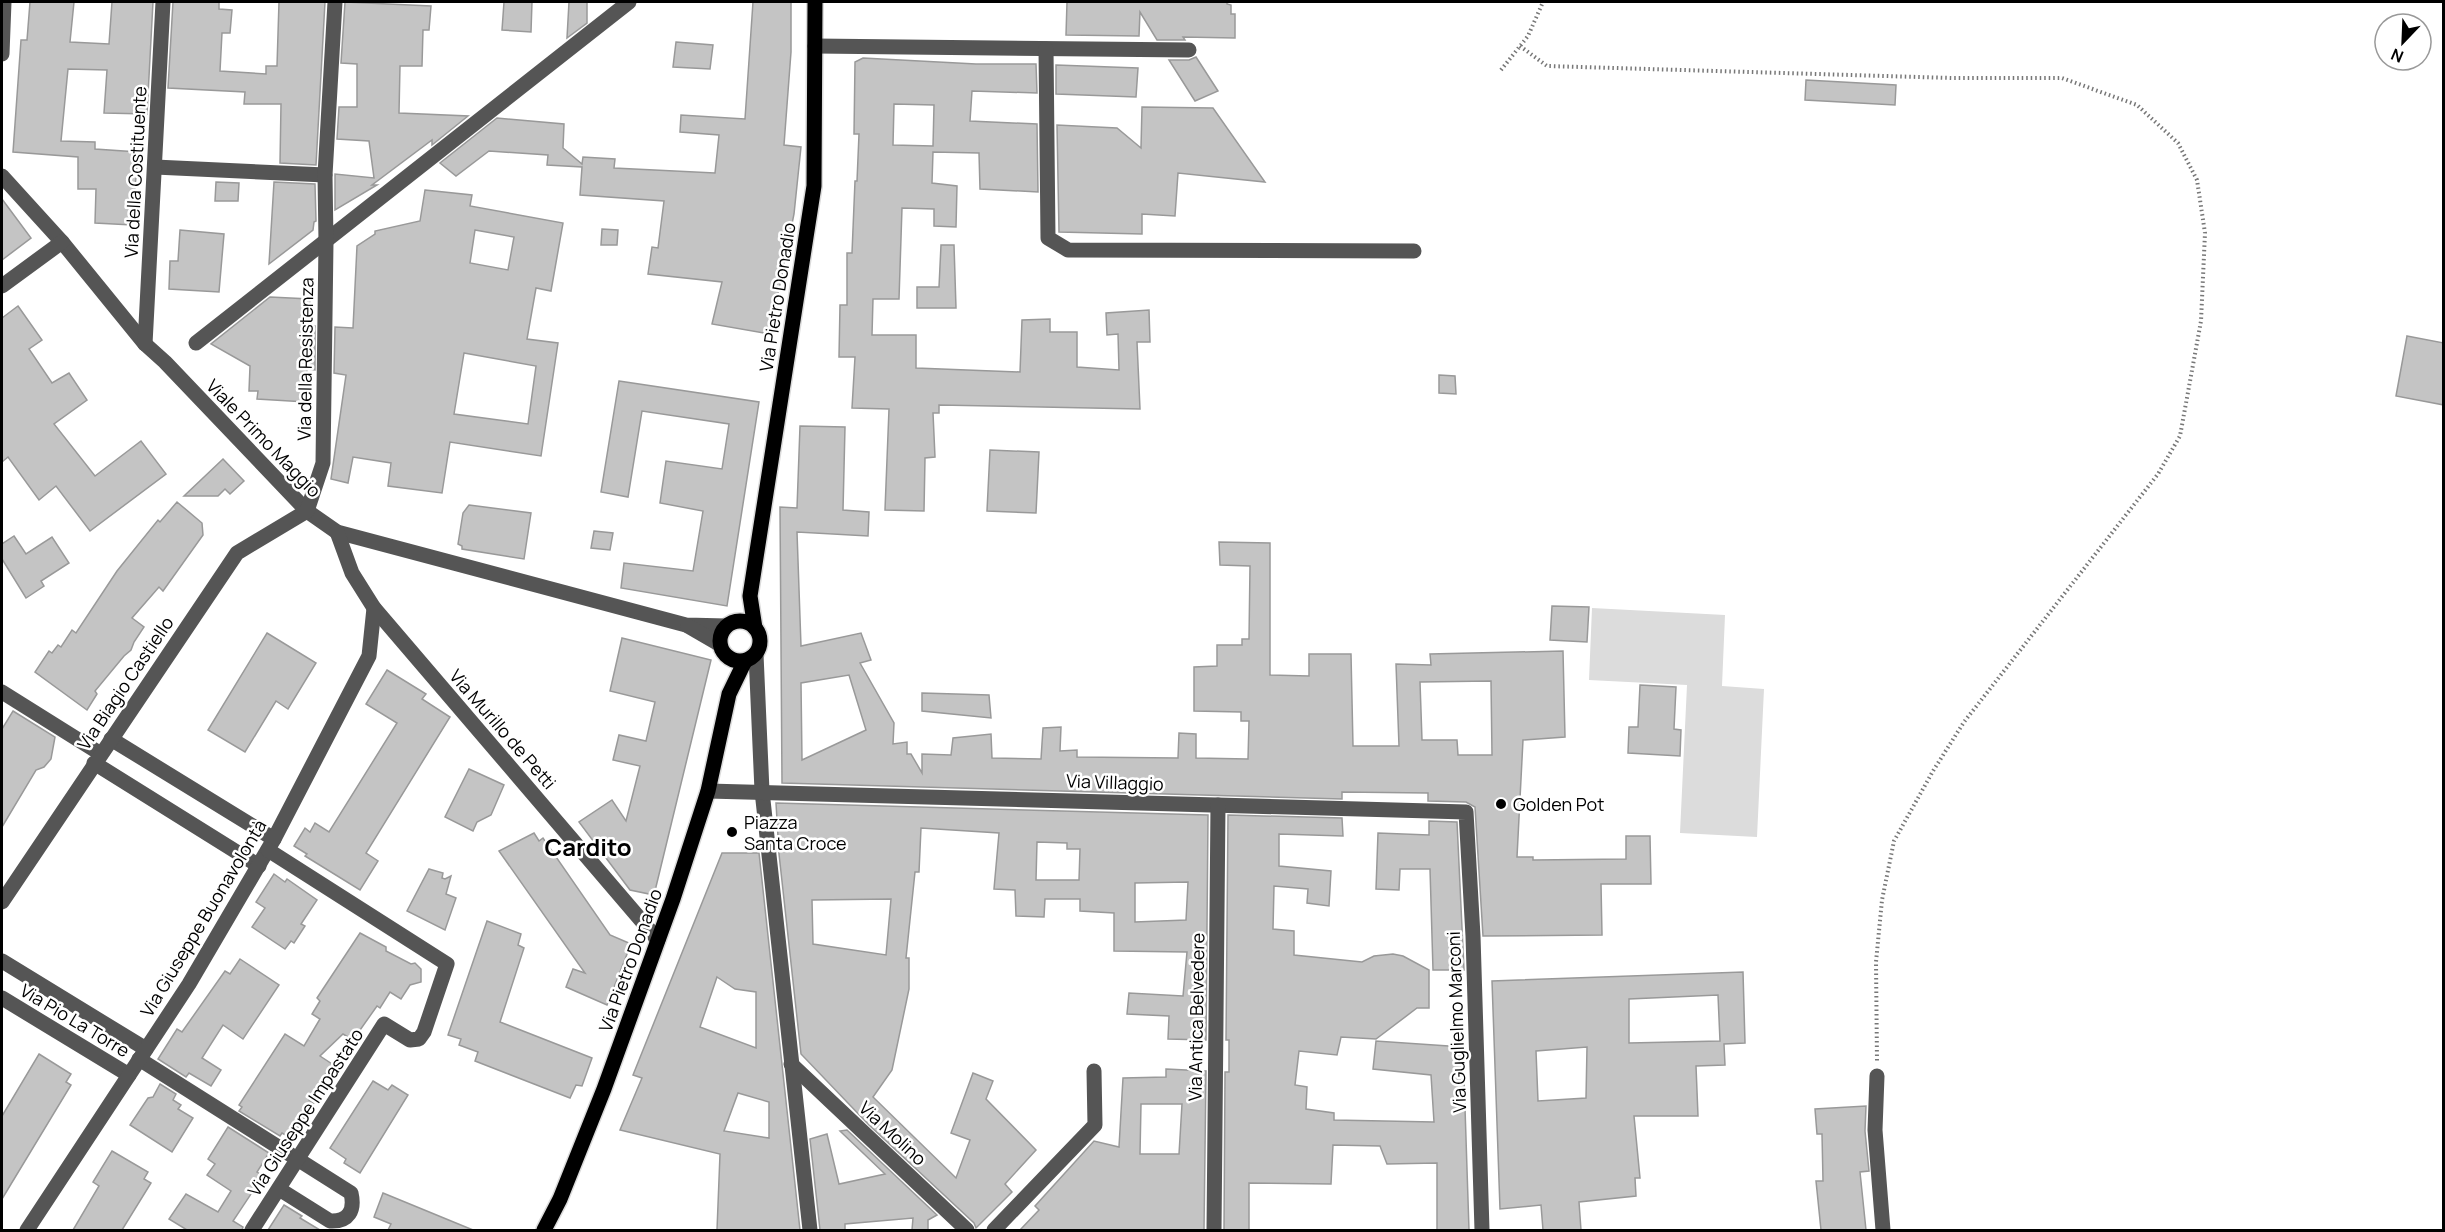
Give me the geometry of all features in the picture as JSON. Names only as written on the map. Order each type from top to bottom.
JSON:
[{"type":"main road","name":"Via Pietro Donadio","points":[[755,628],[750,596],[814,186],[815,2]]},
{"type":"main road","name":"Via Pietro Donadio","points":[[728,624],[750,596]]},
{"type":"main road","points":[[744,621],[755,628],[760,641],[750,657],[738,661],[722,650],[722,631],[728,624],[744,621]]},
{"type":"main road","name":"Via Pietro Donadio","points":[[722,650],[729,694]]},
{"type":"main road","name":"Via Pietro Donadio","points":[[544,1230],[560,1199],[595,1111],[658,940],[708,791],[729,694],[750,657]]},
{"type":"street","points":[[2,54],[4,2]]},
{"type":"street","name":"Via della Costituente","points":[[145,344],[163,2]]},
{"type":"street","name":"Via della Resistenza","points":[[307,511],[323,464],[325,175],[335,2]]},
{"type":"street","points":[[196,343],[629,2]]},
{"type":"street","points":[[815,46],[1189,50]]},
{"type":"street","points":[[1046,49],[1048,238],[1068,250],[1414,251]]},
{"type":"street","points":[[155,167],[325,175]]},
{"type":"street","name":"Viale Primo Maggio","points":[[2,176],[62,242],[145,344],[165,362],[307,511],[337,532],[686,625],[728,624]]},
{"type":"street","points":[[2,286],[62,242]]},
{"type":"street","name":"Via Biagio Castiello","points":[[2,902],[237,553],[307,511]]},
{"type":"street","name":"Via Murillo de Petti","points":[[337,532],[352,573],[374,608],[658,940]]},
{"type":"street","name":"Via Giuseppe Buonavolontà","points":[[27,1230],[189,984],[271,845],[369,656],[374,608]]},
{"type":"street","name":"Viale Primo Maggio","points":[[686,625],[722,650]]},
{"type":"street","points":[[750,657],[762,791],[810,1230]]},
{"type":"street","points":[[2,692],[259,866]]},
{"type":"street","points":[[111,739],[271,845]]},
{"type":"street","name":"Via Villaggio","points":[[708,791],[1466,812]]},
{"type":"street","name":"Via Antica Belvedere","points":[[1214,1230],[1218,805]]},
{"type":"street","name":"Via Guglielmo Marconi","points":[[1466,812],[1482,1230]]},
{"type":"street","name":"Via Giuseppe Impastato","points":[[252,1230],[384,1024],[410,1040],[418,1039],[424,1032],[447,964],[271,845]]},
{"type":"street","name":"Via Pio La Torre","points":[[2,961],[351,1193],[354,1204],[347,1216],[340,1221],[330,1221],[279,1189]]},
{"type":"street","name":"Via Pio La Torre","points":[[2,998],[129,1075]]},
{"type":"street","name":"Via Molino","points":[[791,1064],[968,1230]]},
{"type":"street","points":[[994,1230],[1095,1125],[1094,1071]]},
{"type":"street","points":[[1878,1076],[1875,1130],[1883,1230]]},
{"type":"path","points":[[1501,70],[1528,36],[1543,2]]},
{"type":"path","points":[[1520,46],[1547,66],[1952,78],[2062,78],[2137,105],[2178,143],[2197,180],[2205,233],[2201,321],[2180,436],[2158,474],[1964,722],[1933,771],[1894,841],[1882,900],[1876,962],[1878,1076]]},
{"type":"shaded area","points":[[1592,608],[1725,615],[1722,686],[1764,689],[1757,837],[1680,833],[1687,685],[1589,680]]},
{"type":"building","points":[[30,2],[74,2],[70,42],[109,44],[112,2],[153,2],[147,114],[104,113],[107,70],[68,69],[61,141],[95,142],[95,149],[138,152],[132,225],[95,223],[96,189],[78,189],[78,157],[13,152],[21,40],[27,40]]},
{"type":"building","points":[[173,2],[219,2],[219,9],[232,10],[230,33],[222,33],[220,71],[266,74],[266,66],[277,66],[279,2],[325,2],[316,165],[280,163],[281,104],[244,104],[245,92],[168,88]]},
{"type":"building","points":[[345,2],[431,6],[429,30],[423,30],[422,66],[400,66],[399,113],[468,116],[432,145],[432,140],[372,185],[377,185],[335,210],[335,174],[374,178],[369,141],[337,139],[339,107],[357,107],[357,64],[341,63]]},
{"type":"building","points":[[504,2],[532,2],[531,32],[502,30]]},
{"type":"building","points":[[569,2],[587,2],[587,23],[567,38]]},
{"type":"building","points":[[753,2],[791,2],[791,52],[784,145],[801,147],[794,214],[770,334],[712,324],[722,282],[648,274],[652,247],[658,248],[664,201],[580,195],[582,167],[547,165],[548,155],[489,151],[456,176],[440,163],[497,118],[564,124],[563,148],[582,164],[583,157],[615,159],[614,168],[715,173],[719,135],[680,132],[681,115],[745,119]]},
{"type":"building","points":[[1067,2],[1227,2],[1231,5],[1231,14],[1235,14],[1235,38],[1183,37],[1185,40],[1157,40],[1140,12],[1139,36],[1066,35]]},
{"type":"building","points":[[676,42],[713,45],[710,69],[673,67]]},
{"type":"building","points":[[1196,57],[1218,91],[1195,101],[1169,60],[1189,60]]},
{"type":"building","points":[[863,58],[976,64],[1036,64],[1037,93],[972,91],[970,121],[1037,124],[1038,192],[980,189],[979,153],[933,152],[932,183],[957,186],[956,227],[934,226],[934,209],[902,208],[899,299],[873,299],[872,335],[916,335],[916,368],[1020,372],[1022,320],[1050,319],[1050,332],[1077,332],[1077,367],[1119,370],[1118,334],[1107,335],[1106,313],[1149,310],[1150,342],[1137,342],[1140,409],[939,405],[939,413],[933,413],[935,457],[925,458],[924,511],[885,510],[889,409],[852,408],[855,357],[839,357],[840,305],[847,305],[847,253],[852,253],[855,181],[857,181],[859,134],[854,134],[855,62]],"holes":[[[894,104],[934,105],[933,146],[893,145]]]},
{"type":"building","points":[[1056,65],[1138,68],[1136,97],[1056,94]]},
{"type":"building","points":[[1806,80],[1896,85],[1895,105],[1805,100]]},
{"type":"building","points":[[1142,107],[1213,108],[1265,182],[1178,173],[1175,216],[1142,214],[1142,234],[1059,232],[1057,125],[1117,128],[1141,148]]},
{"type":"building","points":[[216,182],[239,183],[238,201],[215,201]]},
{"type":"building","points":[[274,182],[315,184],[316,221],[313,230],[269,264]]},
{"type":"building","points":[[425,190],[472,195],[470,206],[563,223],[551,291],[536,288],[527,339],[558,343],[541,456],[450,442],[442,493],[388,486],[391,463],[353,457],[348,483],[331,479],[346,375],[334,373],[335,327],[353,328],[357,246],[375,234],[375,231],[420,221]],"holes":[[[475,230],[514,237],[508,270],[470,263]],[[464,353],[536,366],[528,424],[454,414]]]},
{"type":"building","points":[[2,199],[31,238],[2,260]]},
{"type":"building","points":[[602,229],[618,230],[617,245],[601,245]]},
{"type":"building","points":[[180,230],[224,234],[219,292],[169,289],[170,261],[178,261]]},
{"type":"building","points":[[941,245],[954,245],[956,308],[917,308],[917,287],[939,287]]},
{"type":"building","points":[[270,297],[310,299],[309,326],[315,326],[315,370],[307,369],[306,402],[257,399],[258,391],[249,391],[250,366],[211,344]]},
{"type":"building","points":[[18,306],[42,340],[29,349],[52,383],[69,373],[87,400],[54,424],[95,476],[141,441],[166,474],[90,531],[56,486],[39,500],[8,457],[2,462],[2,318]]},
{"type":"building","points":[[2407,336],[2444,343],[2444,405],[2396,396]]},
{"type":"building","points":[[1439,375],[1455,376],[1456,394],[1439,393]]},
{"type":"building","points":[[619,381],[759,402],[727,606],[621,588],[624,563],[693,571],[703,511],[660,503],[666,461],[722,469],[729,424],[642,411],[628,497],[601,492]]},
{"type":"building","points":[[800,426],[845,427],[843,510],[869,512],[868,536],[797,532],[801,646],[861,633],[871,660],[860,663],[894,723],[893,744],[907,742],[907,754],[911,754],[922,773],[922,754],[951,755],[953,738],[991,734],[992,758],[1041,759],[1043,728],[1061,727],[1060,751],[1077,750],[1077,757],[1178,758],[1179,733],[1196,734],[1196,758],[1248,759],[1249,721],[1241,721],[1241,712],[1194,711],[1194,667],[1217,666],[1217,645],[1242,645],[1242,639],[1249,639],[1250,566],[1220,565],[1219,542],[1270,543],[1270,675],[1309,676],[1309,654],[1351,654],[1353,746],[1399,746],[1396,664],[1431,665],[1430,654],[1563,651],[1565,737],[1523,740],[1517,857],[1533,857],[1533,860],[1626,859],[1626,836],[1650,836],[1651,884],[1601,884],[1602,935],[1483,936],[1475,807],[1466,802],[1428,801],[1428,793],[1342,792],[1342,799],[782,783],[780,507],[797,508]],"holes":[[[849,675],[866,730],[802,760],[801,683]],[[1491,681],[1492,755],[1458,755],[1457,740],[1422,740],[1420,682]]]},
{"type":"building","points":[[990,450],[1039,452],[1036,513],[987,511]]},
{"type":"building","points":[[223,459],[244,481],[230,494],[225,489],[218,496],[184,496]]},
{"type":"building","points":[[177,502],[202,523],[203,535],[163,591],[159,587],[132,618],[144,627],[131,650],[95,691],[97,694],[87,710],[35,672],[49,651],[52,653],[58,645],[61,647],[72,630],[76,633],[117,571],[158,520],[160,522]]},
{"type":"building","points":[[469,505],[531,513],[524,559],[462,549],[462,546],[458,544],[463,513]]},
{"type":"building","points":[[594,531],[613,533],[610,550],[591,548]]},
{"type":"building","points":[[14,536],[26,554],[52,537],[69,563],[41,581],[44,586],[26,598],[2,559],[2,544]]},
{"type":"building","points":[[1552,606],[1589,607],[1587,642],[1550,640]]},
{"type":"building","points":[[267,633],[316,663],[288,709],[276,701],[245,752],[208,730]]},
{"type":"building","points":[[622,638],[711,660],[654,895],[630,890],[579,822],[612,800],[626,821],[640,766],[613,760],[619,735],[646,741],[655,702],[610,691]]},
{"type":"building","points":[[387,670],[426,694],[422,699],[450,717],[366,853],[378,861],[360,890],[305,856],[307,854],[294,846],[305,828],[310,832],[315,823],[329,832],[397,723],[366,704]]},
{"type":"building","points":[[1640,685],[1676,687],[1674,729],[1681,730],[1680,756],[1628,753],[1629,727],[1638,727]]},
{"type":"building","points":[[922,693],[989,695],[991,718],[922,711]]},
{"type":"building","points":[[13,711],[55,737],[51,759],[44,767],[36,770],[2,827],[2,729]]},
{"type":"building","points":[[469,769],[504,785],[491,815],[477,822],[473,831],[445,817]]},
{"type":"building","points":[[776,803],[1208,815],[1206,1040],[1168,1039],[1169,1016],[1127,1014],[1129,993],[1183,996],[1187,952],[1114,951],[1114,913],[1080,911],[1080,899],[1045,899],[1044,917],[1016,916],[1015,890],[994,889],[999,833],[921,828],[919,872],[915,872],[906,958],[909,958],[909,989],[892,1070],[873,1097],[956,1178],[970,1140],[951,1133],[973,1073],[993,1081],[986,1099],[1036,1150],[1005,1184],[1012,1192],[976,1228],[974,1223],[869,1125],[801,1054],[779,854]],"holes":[[[1037,842],[1067,843],[1067,849],[1080,849],[1079,880],[1036,880]],[[1188,882],[1186,920],[1135,922],[1135,883]],[[891,899],[886,955],[813,944],[812,900]]]},
{"type":"building","points":[[1228,815],[1342,818],[1343,836],[1279,834],[1279,866],[1331,871],[1329,906],[1307,903],[1308,889],[1274,886],[1273,929],[1294,931],[1294,955],[1362,962],[1374,956],[1393,954],[1403,956],[1429,970],[1429,1008],[1417,1008],[1376,1039],[1341,1037],[1337,1055],[1299,1051],[1295,1085],[1307,1087],[1306,1109],[1334,1113],[1334,1120],[1434,1122],[1431,1075],[1373,1069],[1376,1041],[1463,1047],[1469,1230],[1437,1230],[1437,1163],[1387,1164],[1380,1146],[1333,1145],[1331,1184],[1249,1183],[1249,1230],[1224,1230],[1225,1072],[1229,1072],[1229,1040],[1226,1040]]},
{"type":"building","points":[[1429,821],[1457,822],[1464,970],[1433,970],[1430,869],[1400,869],[1399,890],[1376,889],[1378,833],[1429,835]]},
{"type":"building","points":[[534,833],[539,841],[543,838],[610,935],[631,944],[607,1005],[566,987],[573,969],[585,973],[499,851]]},
{"type":"building","points":[[722,853],[759,853],[800,1230],[717,1230],[720,1154],[620,1130],[642,1078],[633,1075]],"holes":[[[717,977],[735,989],[756,992],[756,1048],[700,1027]],[[738,1093],[769,1102],[769,1138],[724,1131]]]},
{"type":"building","points":[[429,869],[443,873],[442,878],[445,879],[451,876],[446,894],[456,898],[445,930],[407,911]]},
{"type":"building","points":[[274,874],[285,882],[287,879],[317,900],[301,924],[305,926],[294,943],[291,941],[285,949],[252,927],[265,908],[256,902]]},
{"type":"building","points":[[487,921],[521,934],[518,945],[524,948],[500,1022],[592,1058],[582,1086],[576,1085],[570,1098],[475,1061],[478,1052],[459,1045],[461,1039],[448,1035]]},
{"type":"building","points":[[360,933],[386,947],[386,951],[411,964],[415,963],[421,969],[421,982],[410,985],[401,999],[390,992],[380,1008],[377,1006],[353,1040],[343,1034],[320,1056],[332,1064],[309,1100],[314,1103],[291,1138],[282,1133],[280,1136],[239,1111],[242,1107],[239,1105],[285,1034],[304,1046],[320,1019],[312,1014],[320,1001],[317,998]]},
{"type":"building","points":[[240,959],[279,985],[243,1039],[223,1025],[202,1058],[221,1070],[211,1086],[189,1073],[186,1077],[158,1059],[177,1029],[182,1032],[225,971],[230,974]]},
{"type":"building","points":[[1743,972],[1745,1043],[1724,1044],[1725,1065],[1696,1066],[1698,1116],[1634,1116],[1640,1178],[1635,1178],[1636,1196],[1579,1202],[1581,1230],[1543,1230],[1541,1205],[1500,1209],[1492,981]],"holes":[[[1718,995],[1720,1041],[1629,1043],[1629,999]],[[1587,1047],[1586,1098],[1538,1101],[1536,1051]]]},
{"type":"building","points":[[39,1054],[71,1074],[66,1082],[71,1085],[2,1199],[2,1116]]},
{"type":"building","points":[[1166,1069],[1206,1071],[1204,1230],[1020,1230],[1039,1210],[1035,1206],[1094,1141],[1119,1147],[1123,1078],[1166,1077]],"holes":[[[1141,1104],[1182,1104],[1179,1154],[1140,1154]]]},
{"type":"building","points":[[373,1081],[388,1090],[392,1085],[408,1095],[360,1173],[344,1163],[346,1159],[330,1148]]},
{"type":"building","points":[[160,1084],[176,1094],[173,1100],[181,1105],[178,1109],[193,1118],[172,1152],[130,1125],[148,1098],[153,1097]]},
{"type":"building","points":[[1866,1106],[1865,1131],[1869,1171],[1860,1172],[1866,1230],[1821,1230],[1816,1181],[1823,1181],[1822,1134],[1817,1134],[1815,1109]]},
{"type":"building","points":[[228,1127],[269,1153],[257,1172],[263,1176],[233,1221],[243,1227],[242,1230],[187,1230],[169,1219],[186,1194],[218,1212],[231,1191],[207,1175],[215,1164],[208,1159]]},
{"type":"building","points":[[847,1130],[937,1215],[928,1220],[928,1230],[912,1230],[913,1218],[845,1224],[845,1230],[820,1230],[810,1139],[827,1134],[839,1184],[885,1174],[840,1131]]},
{"type":"building","points":[[112,1151],[148,1172],[144,1179],[151,1183],[122,1230],[73,1230],[99,1186],[93,1182]]},
{"type":"building","points":[[383,1193],[473,1230],[388,1230],[391,1224],[374,1217]]},
{"type":"building","points":[[284,1205],[302,1216],[300,1218],[320,1230],[268,1230]]},
{"type":"place","name":"Golden Pot","points":[[1501,804]]},
{"type":"place","name":"Piazza Santa Croce","points":[[732,832]]},
{"type":"district","name":"Cardito","points":[[588,846]]}]
